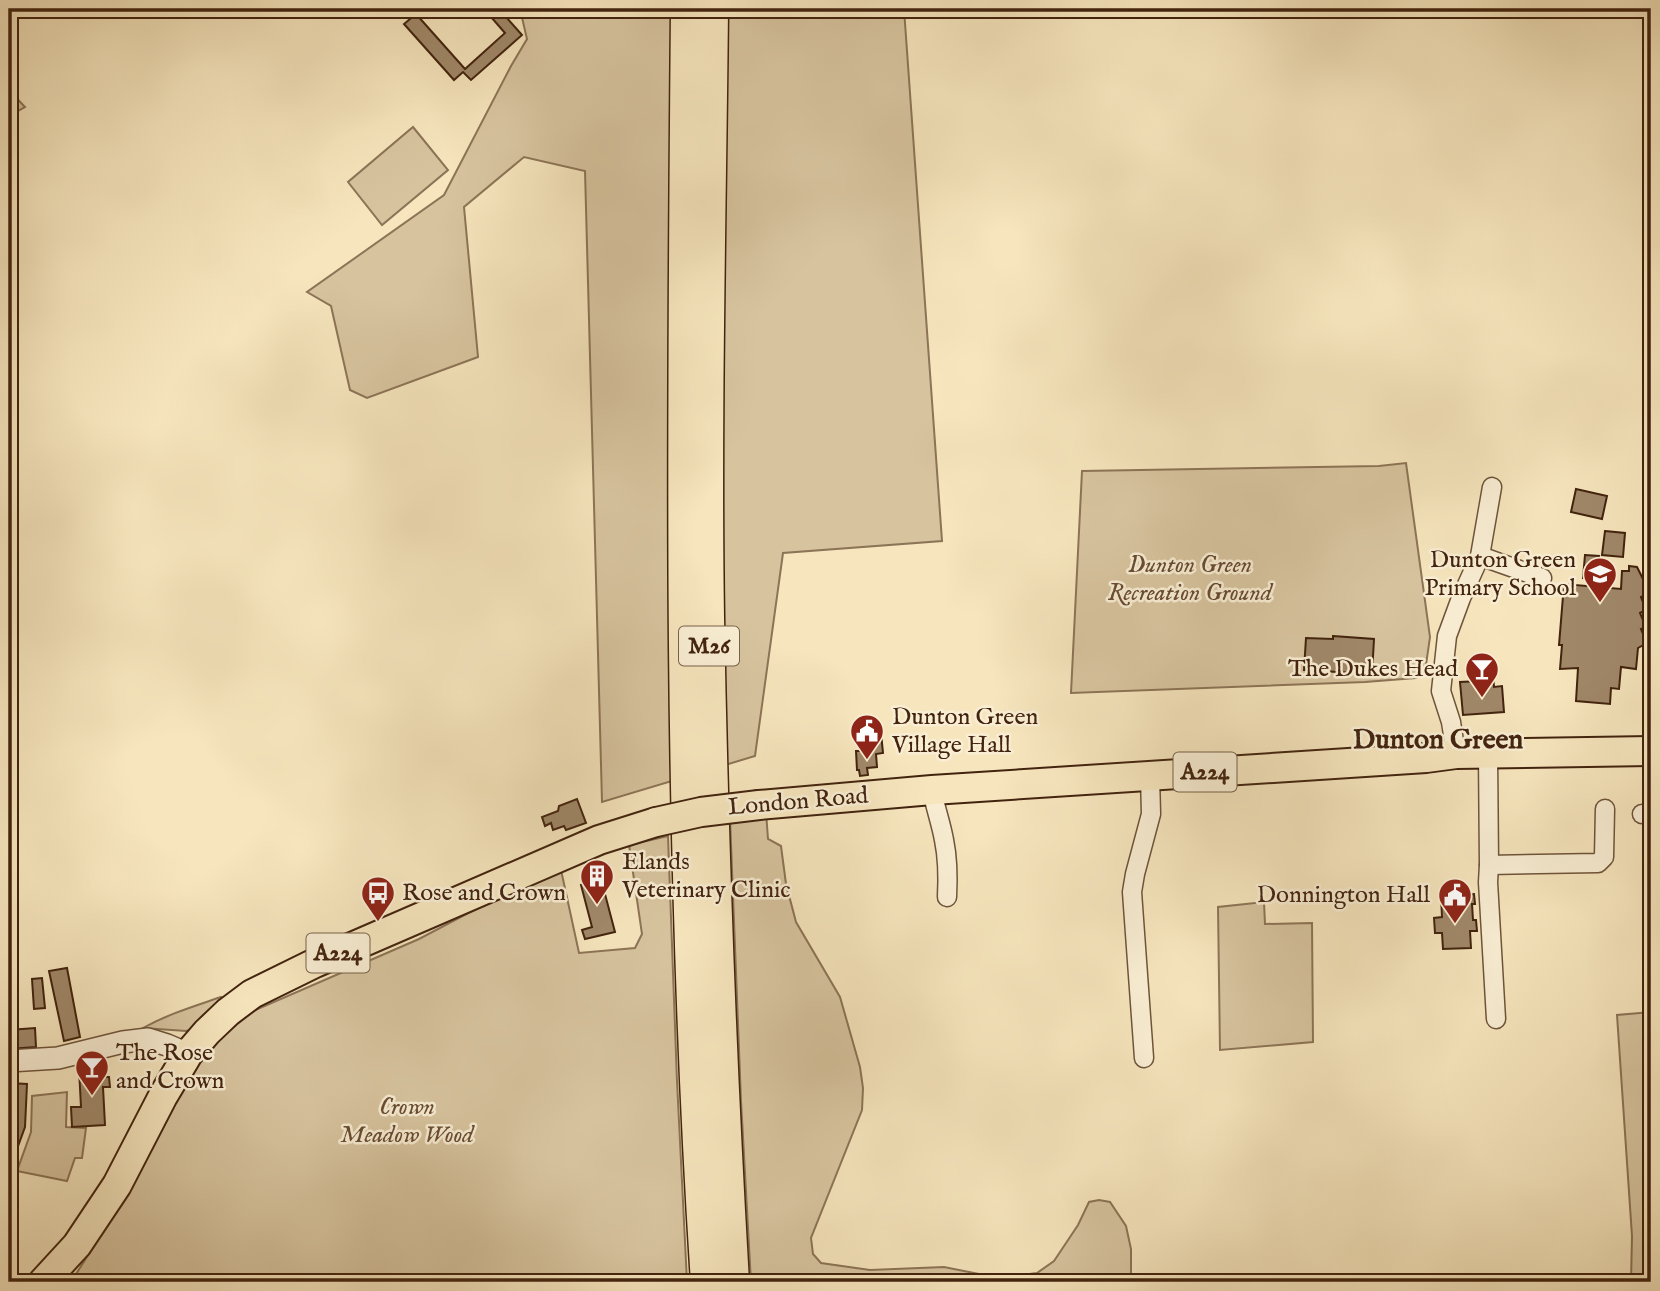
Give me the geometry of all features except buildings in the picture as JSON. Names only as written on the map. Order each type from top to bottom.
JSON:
[{"type":"highway","name":"M26","points":[[687,9],[684,264],[687,841],[707,1282]]},
{"type":"highway","name":"M26","points":[[712,9],[708,401],[712,832],[733,1282]]},
{"type":"main road","name":"London Road","points":[[188,1054],[228,1012],[281,979],[599,841],[656,822],[701,812],[932,790],[1456,754],[1651,751]]},
{"type":"main road","name":"A224","points":[[43,1282],[77,1245],[117,1185],[188,1054]]},
{"type":"street","points":[[1456,754],[1451,722],[1441,691],[1447,636],[1480,556],[1492,487]]},
{"type":"street","points":[[1480,556],[1542,578]]},
{"type":"street","points":[[1488,754],[1488,882],[1496,1019]]},
{"type":"street","points":[[1144,1058],[1132,892],[1150,814],[1150,776]]},
{"type":"street","points":[[932,790],[944,839],[948,874],[947,897]]},
{"type":"street","points":[[1489,865],[1598,863],[1604,857],[1605,809]]},
{"type":"street","points":[[9,1061],[58,1058],[123,1042],[148,1040],[188,1054]]},
{"type":"green space","points":[[520,9],[904,9],[942,541],[783,553],[755,756],[602,802],[585,171],[524,157],[464,207],[478,357],[367,398],[350,390],[331,306],[307,292],[444,195],[527,39]]},
{"type":"green space","points":[[9,90],[25,107],[9,116]]},
{"type":"green space","points":[[413,127],[448,170],[382,225],[348,182]]},
{"type":"green space","name":"Dunton Green Recreation Ground","points":[[1406,463],[1430,637],[1425,672],[1416,678],[1365,682],[1071,693],[1082,471],[1379,466]]},
{"type":"green space","points":[[766,812],[768,839],[781,846],[786,884],[796,922],[840,997],[860,1067],[863,1088],[862,1110],[811,1238],[813,1254],[821,1263],[870,1270],[944,1267],[999,1278],[1037,1273],[1054,1261],[1078,1225],[1089,1202],[1099,1200],[1110,1202],[1126,1226],[1131,1249],[1131,1282],[751,1282],[730,818]]},
{"type":"green space","name":"Crown Meadow Wood","points":[[668,836],[687,1282],[71,1282],[128,1192],[159,1124],[207,1049],[253,1011],[419,939],[512,890],[561,870],[579,953],[635,948],[642,934],[629,845]]},
{"type":"green space","points":[[1264,902],[1265,924],[1312,923],[1313,1042],[1220,1050],[1218,907]]},
{"type":"green space","points":[[221,997],[227,1000],[200,1027],[186,1031],[143,1028],[172,1014]]},
{"type":"green space","points":[[1651,1012],[1651,1282],[1631,1282],[1632,1236],[1617,1015]]},
{"type":"green space","points":[[67,1092],[66,1127],[86,1128],[82,1158],[75,1158],[67,1181],[17,1171],[31,1132],[32,1096]]},
{"type":"place","name":"Dunton Green Primary School","points":[[1600,604]]},
{"type":"place","name":"The Dukes Head","points":[[1482,699]]},
{"type":"place","name":"Dunton Green Village Hall","points":[[867,761]]},
{"type":"place","name":"Elands Veterinary Clinic","points":[[597,906]]},
{"type":"place","name":"Rose and Crown","points":[[378,923]]},
{"type":"place","name":"Donnington Hall","points":[[1455,925]]},
{"type":"place","name":"The Rose and Crown","points":[[92,1097]]},
{"type":"district","name":"Dunton Green","points":[[1438,740]]}]
